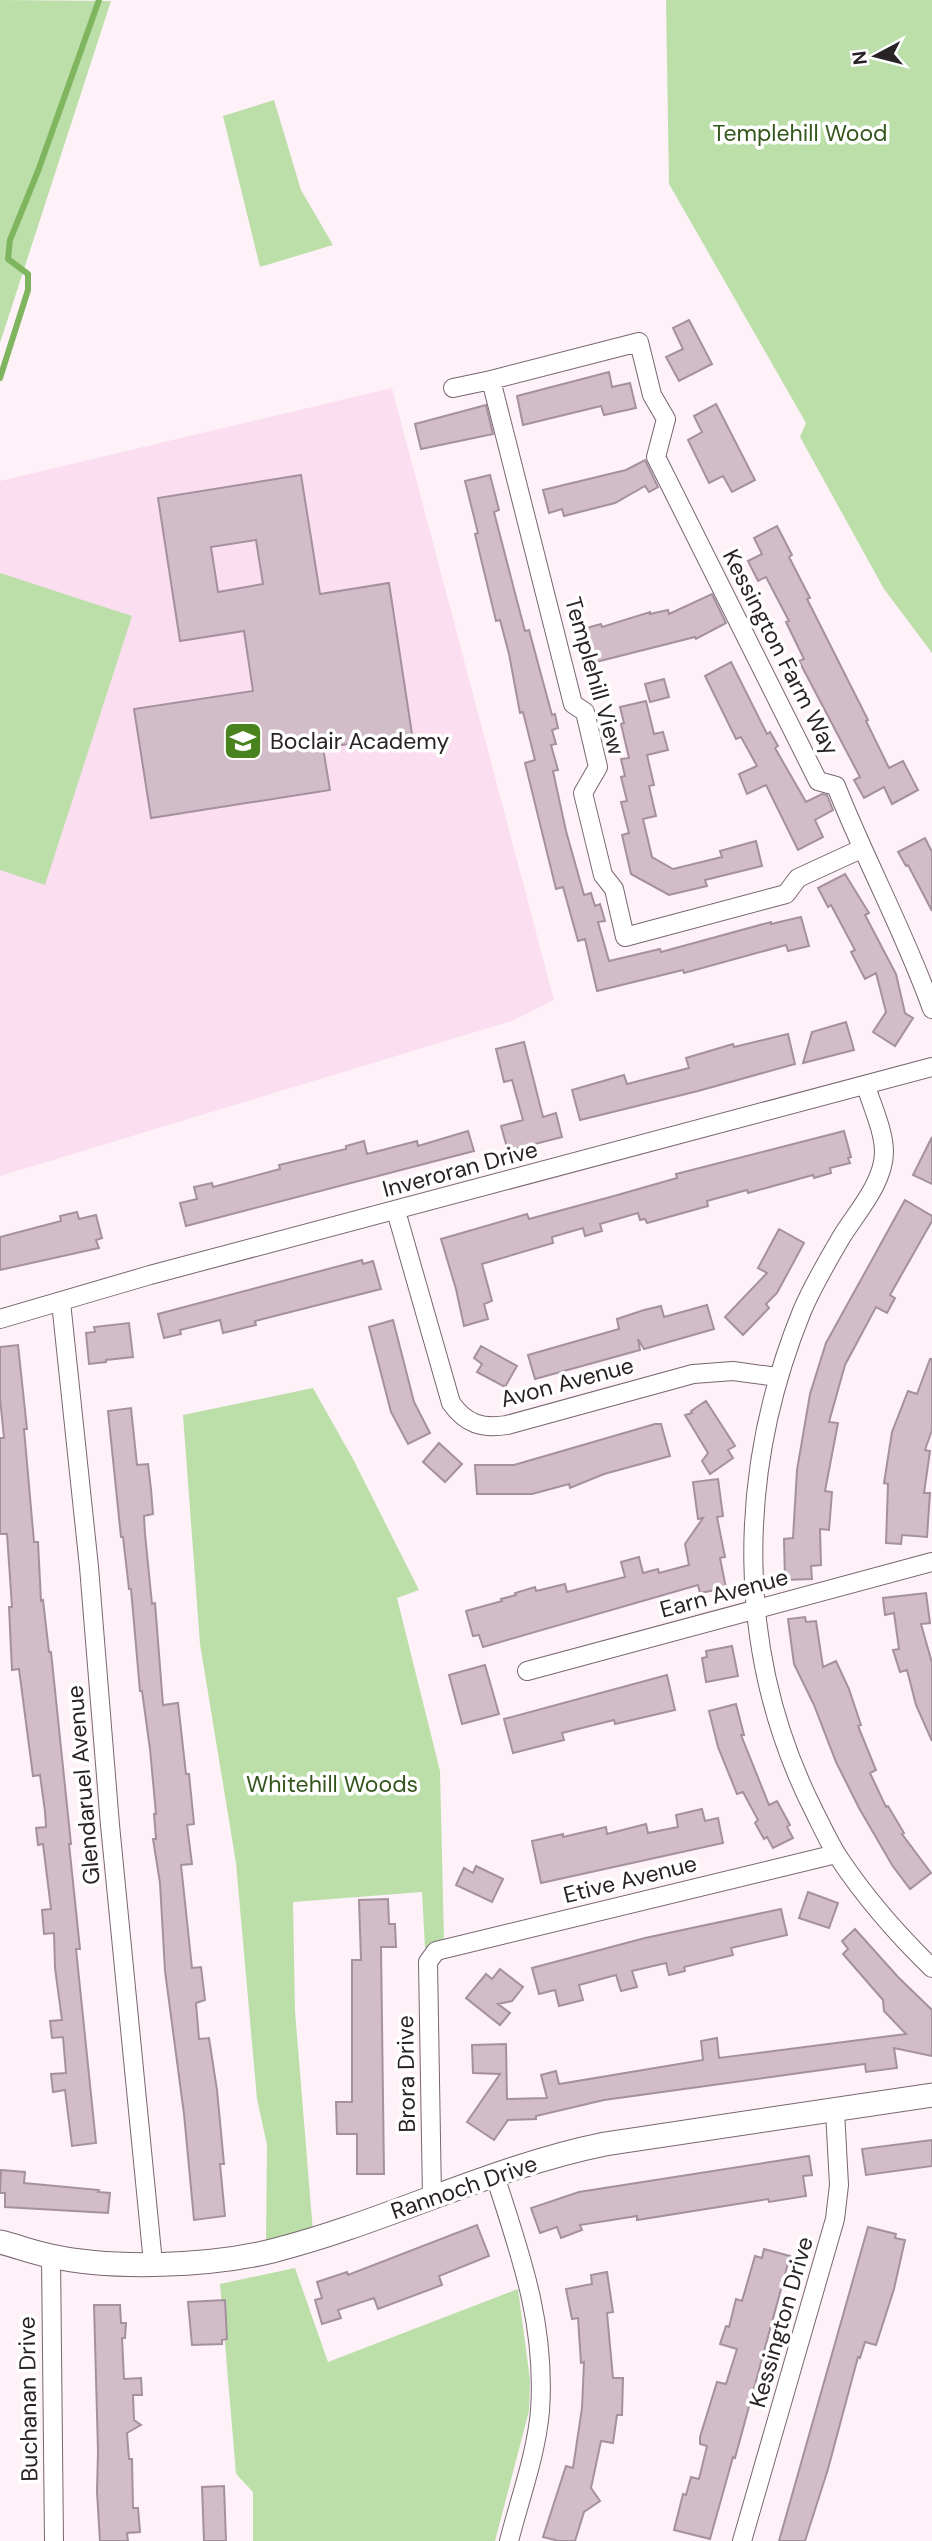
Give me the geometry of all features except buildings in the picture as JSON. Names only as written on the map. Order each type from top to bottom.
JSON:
[{"type":"street","name":"Kessington Farm Way","points":[[491,380],[639,342],[652,395],[666,419],[656,457],[818,780],[836,786],[861,849],[913,955],[932,1009]]},
{"type":"street","points":[[453,388],[491,380]]},
{"type":"street","name":"Templehill View","points":[[491,380],[573,704],[585,712],[596,756],[598,767],[583,793],[603,875],[614,889],[625,937],[786,894],[798,878],[861,849]]},
{"type":"street","name":"Inveroran Drive","points":[[0,1319],[150,1275],[932,1067]]},
{"type":"street","points":[[866,1086],[884,1149],[883,1163],[878,1179],[833,1251],[804,1308],[777,1377],[763,1439],[756,1492],[753,1574],[755,1610],[766,1673],[786,1746],[807,1797],[836,1854],[872,1903],[932,1968]]},
{"type":"street","name":"Avon Avenue","points":[[396,1211],[451,1403],[459,1415],[470,1423],[482,1426],[507,1425],[693,1374],[733,1371],[777,1377]]},
{"type":"street","name":"Glendaruel Avenue","points":[[61,1302],[89,1567],[110,1825],[153,2263]]},
{"type":"street","name":"Earn Avenue","points":[[527,1671],[932,1562]]},
{"type":"street","name":"Etive Avenue","points":[[436,1951],[836,1854]]},
{"type":"street","name":"Brora Drive","points":[[432,2198],[428,1962],[436,1951]]},
{"type":"street","name":"Rannoch Drive","points":[[0,2242],[51,2256],[103,2263],[222,2260],[271,2251],[345,2230],[562,2152],[932,2095]]},
{"type":"street","name":"Kessington Drive","points":[[743,2541],[835,2219],[839,2185],[835,2111]]},
{"type":"street","points":[[495,2176],[528,2279],[537,2320],[540,2367],[540,2411],[534,2449],[509,2541]]},
{"type":"street","name":"Buchanan Drive","points":[[51,2256],[54,2541]]},
{"type":"shaded area","name":"Boclair Academy","points":[[392,388],[554,1000],[512,1021],[0,1176],[0,481]]},
{"type":"green space","points":[[0,0],[111,1],[0,343]]},
{"type":"green space","name":"Templehill Wood","points":[[666,0],[932,0],[932,653],[884,589],[800,437],[806,423],[669,184]]},
{"type":"green space","points":[[274,100],[301,190],[333,245],[260,267],[223,116]]},
{"type":"green space","points":[[0,573],[132,616],[45,885],[0,870]]},
{"type":"green space","name":"Whitehill Woods","points":[[313,1388],[353,1459],[419,1590],[397,1598],[440,1771],[444,1941],[425,1948],[422,1892],[293,1902],[295,2011],[313,2232],[266,2242],[267,2145],[257,2099],[236,1863],[200,1644],[183,1415]]},
{"type":"green space","points":[[295,2268],[328,2362],[518,2289],[530,2380],[529,2411],[495,2541],[253,2541],[253,2492],[236,2474],[220,2284]]},
{"type":"waterway","points":[[0,378],[28,290],[28,274],[8,259],[10,240],[38,171],[99,0]]},
{"type":"place","name":"Boclair Academy","points":[[243,741]]}]
